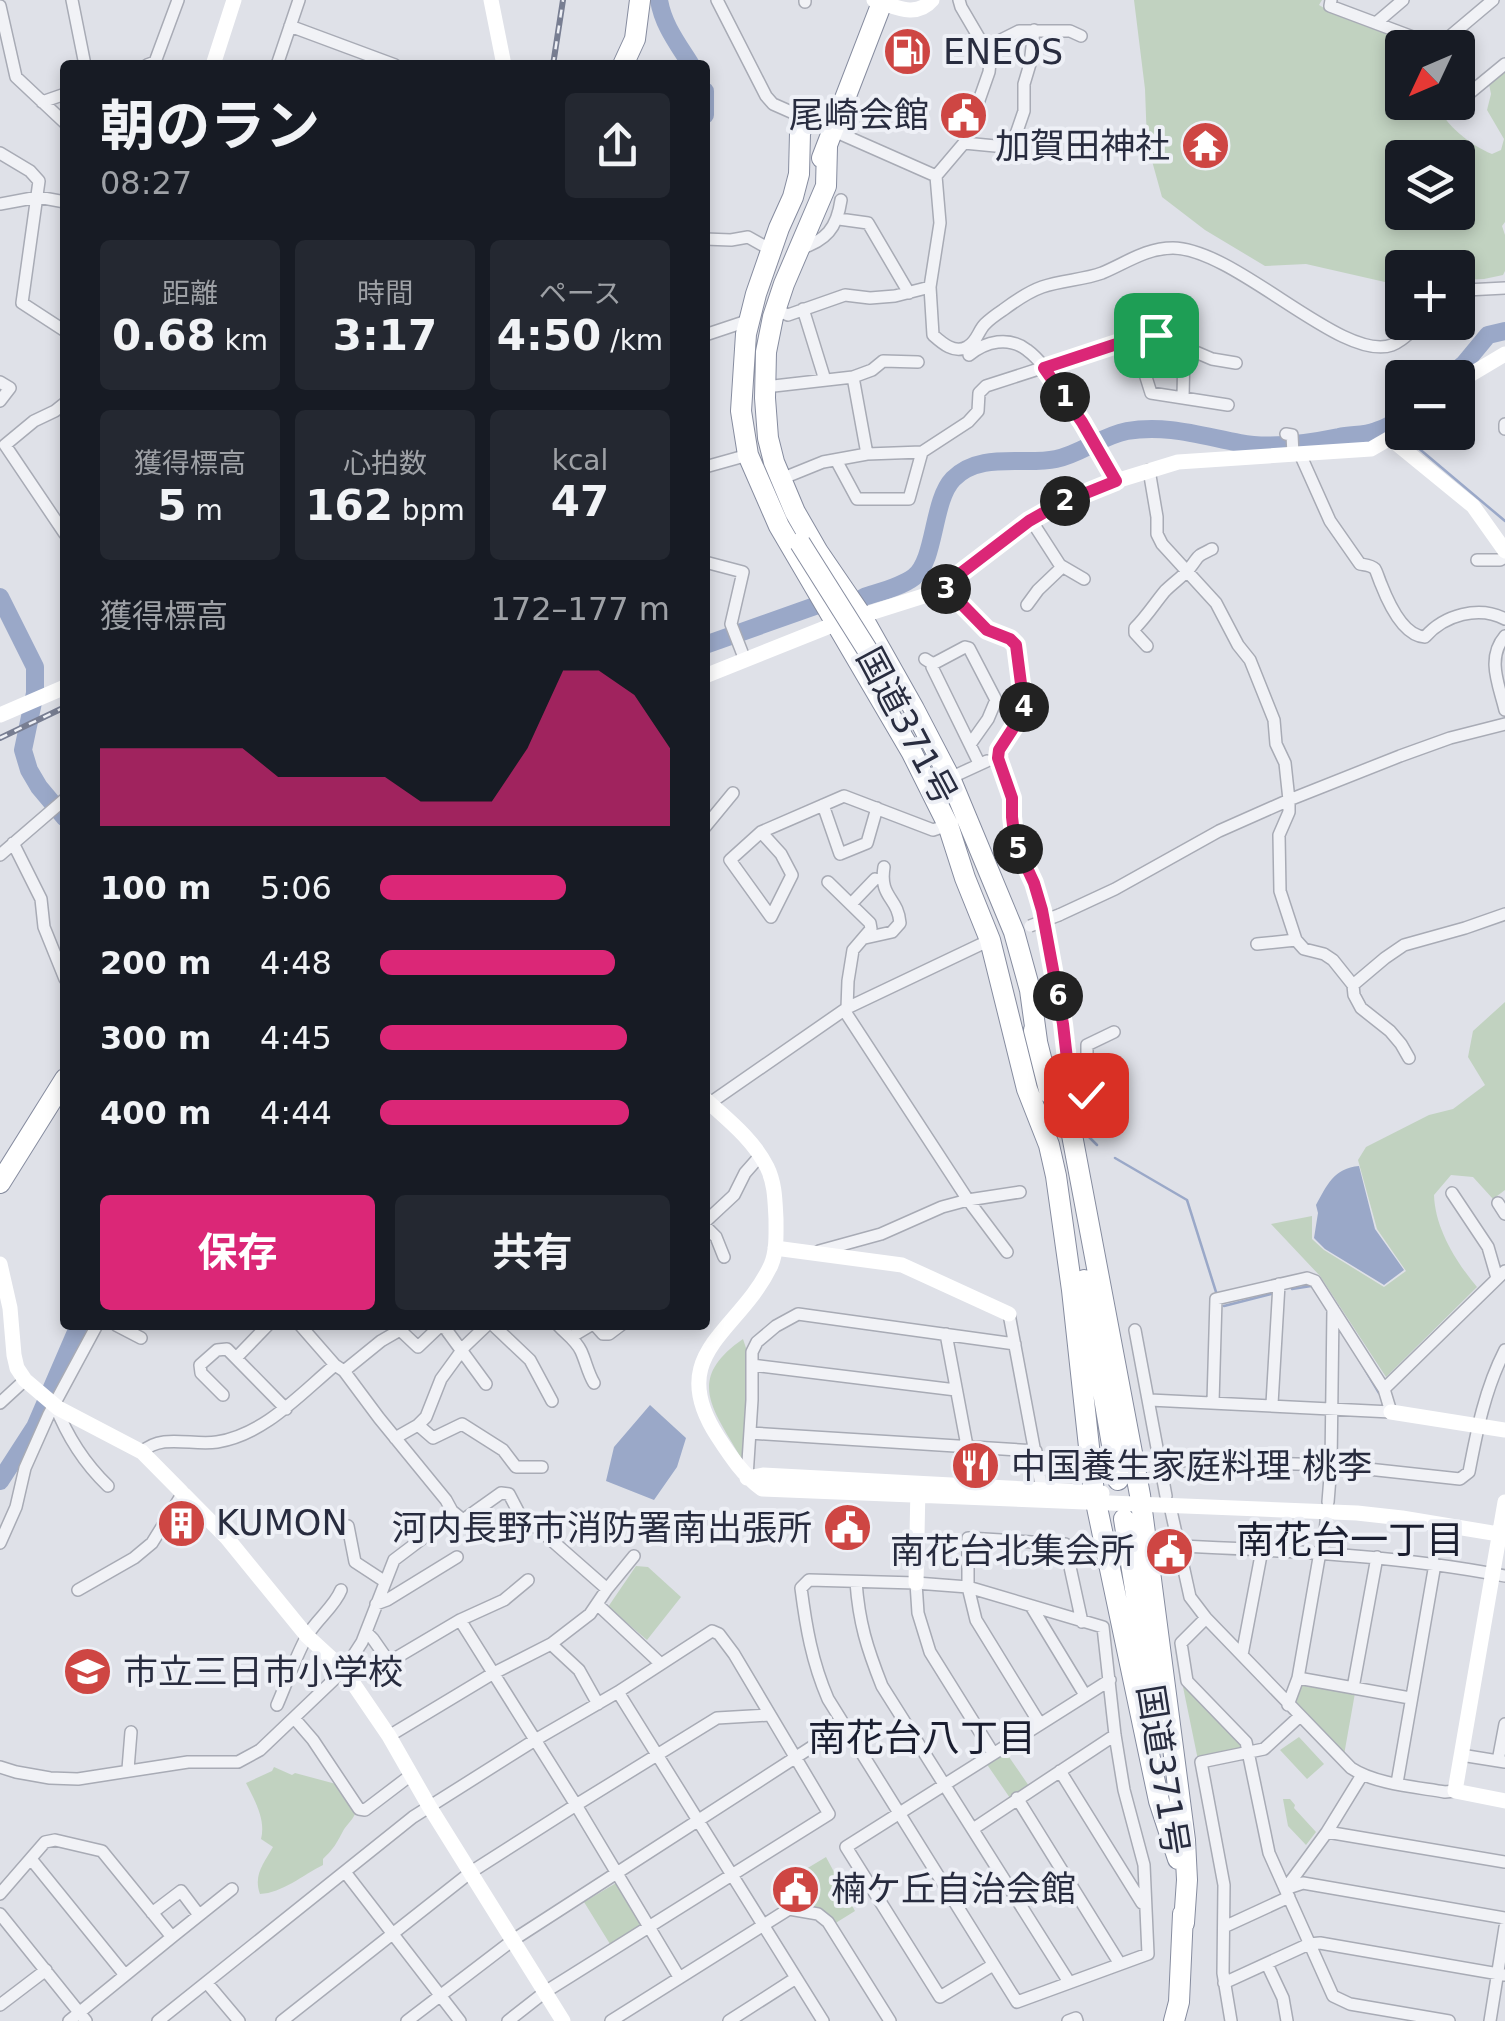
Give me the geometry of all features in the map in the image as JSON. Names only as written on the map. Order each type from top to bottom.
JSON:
[{"type":"highway","points":[[626,60],[635,39],[640,0]]},
{"type":"highway","name":"国道371号","points":[[880,1],[761,322],[752,385],[756,435],[775,496],[800,543],[885,678],[926,754],[968,845],[1009,950],[1048,1080],[1061,1142],[1118,1480]]},
{"type":"highway","points":[[806,118],[800,133],[799,174],[793,197],[771,250],[750,320],[741,411],[748,455],[779,526],[912,752],[948,826],[1018,1022],[1043,1108],[1061,1142]]},
{"type":"highway","points":[[830,139],[826,186],[776,310],[766,352],[768,438],[795,512],[861,615],[914,709],[1022,929],[1037,1041]]},
{"type":"highway","points":[[968,845],[988,934]]},
{"type":"highway","points":[[999,967],[1027,1089],[1049,1145],[1056,1176],[1096,1499],[1159,1801],[1178,1859]]},
{"type":"highway","points":[[1030,990],[1066,1119]]},
{"type":"highway","points":[[1048,1080],[1072,1135],[1155,1501],[1185,1840],[1184,1923]]},
{"type":"highway","points":[[0,1184],[60,1087]]},
{"type":"highway","name":"国道371号","points":[[1124,1520],[1178,1859],[1184,1923],[1179,2002],[1174,2021]]},
{"type":"street","points":[[72,0],[84,60]]},
{"type":"street","points":[[156,60],[178,0]]},
{"type":"street","points":[[214,60],[234,0]]},
{"type":"street","points":[[278,60],[299,0]]},
{"type":"street","points":[[491,0],[503,60]]},
{"type":"street","points":[[717,0],[766,96],[783,110],[806,118],[830,139],[936,176]]},
{"type":"street","points":[[880,1],[906,10],[920,10],[932,0]]},
{"type":"street","points":[[959,0],[990,62],[964,143],[936,176],[940,224],[930,287],[933,336],[964,356],[998,341],[1026,349],[1088,431],[1116,481]]},
{"type":"street","points":[[1331,0],[1330,6],[1394,30]]},
{"type":"street","points":[[1376,23],[1403,0]]},
{"type":"street","points":[[1457,30],[1493,0]]},
{"type":"street","points":[[0,6],[16,77],[60,118]]},
{"type":"street","points":[[290,26],[382,60]]},
{"type":"street","points":[[985,48],[1019,30],[1070,31],[1081,36]]},
{"type":"street","points":[[964,143],[1006,147],[1014,140],[1024,111],[1024,84],[1034,30]]},
{"type":"street","points":[[1475,89],[1505,64]]},
{"type":"street","points":[[42,102],[60,96]]},
{"type":"street","points":[[0,152],[39,181],[22,303],[60,328]]},
{"type":"street","points":[[0,204],[38,197],[60,201]]},
{"type":"street","points":[[799,249],[828,234],[839,219],[842,200]]},
{"type":"street","points":[[839,219],[868,223],[909,293]]},
{"type":"street","points":[[710,239],[748,237],[771,250]]},
{"type":"street","points":[[953,348],[962,350],[970,346],[984,324],[1036,289],[1099,274],[1146,252],[1174,248],[1211,257],[1343,336],[1383,347],[1400,340]]},
{"type":"street","points":[[776,310],[788,315],[844,296],[870,298],[930,287]]},
{"type":"street","points":[[1475,290],[1505,288]]},
{"type":"street","points":[[803,309],[826,380]]},
{"type":"street","points":[[710,333],[750,320]]},
{"type":"street","points":[[781,479],[824,462],[867,454],[922,452],[978,412],[979,393],[986,386],[1147,334],[1212,359],[1236,363]]},
{"type":"street","points":[[1134,339],[1151,393],[1228,405]]},
{"type":"street","points":[[1183,398],[1184,347]]},
{"type":"street","points":[[1475,372],[1505,354]]},
{"type":"street","points":[[765,387],[853,377],[883,361],[918,362]]},
{"type":"street","points":[[853,377],[867,454]]},
{"type":"street","points":[[0,382],[10,388],[0,400]]},
{"type":"street","points":[[60,406],[34,421],[5,446],[60,527]]},
{"type":"street","points":[[1289,435],[1330,521],[1360,564],[1376,570],[1398,618],[1415,636],[1425,636],[1435,624],[1469,613],[1485,611],[1505,620]]},
{"type":"street","points":[[710,673],[744,656],[930,594],[1031,520],[1116,481],[1178,462],[1371,449],[1385,441]]},
{"type":"street","points":[[1413,450],[1482,515],[1505,554],[1500,560],[1477,560]]},
{"type":"street","points":[[836,460],[858,499],[908,498],[922,452]]},
{"type":"street","points":[[710,466],[748,455]]},
{"type":"street","points":[[1149,470],[1158,517],[1157,534],[1216,602],[1250,660],[1274,720],[1276,744],[1285,763],[1288,800],[1279,835],[1280,891],[1296,940],[1304,949],[1334,960],[1353,985],[1354,996],[1362,1008],[1390,1031],[1409,1058]]},
{"type":"street","points":[[1027,605],[1060,569],[1058,558],[1031,520]]},
{"type":"street","points":[[1148,646],[1135,628],[1199,554],[1212,549]]},
{"type":"street","points":[[710,563],[743,572],[732,627],[744,656]]},
{"type":"street","points":[[1060,565],[1084,579]]},
{"type":"street","points":[[944,586],[987,630],[1016,645],[1024,707],[998,758],[1012,798],[1015,842],[1042,910],[1071,1094],[1076,1102],[1082,1102],[1086,1095],[1087,1045],[1114,1032]]},
{"type":"street","points":[[1505,636],[1496,648],[1494,660],[1505,710]]},
{"type":"street","points":[[972,743],[996,700],[965,647],[929,662],[980,763]]},
{"type":"street","points":[[0,715],[60,689]]},
{"type":"street","points":[[1022,929],[1115,889],[1219,831],[1288,800],[1450,738],[1505,724]]},
{"type":"street","points":[[950,778],[998,758]]},
{"type":"street","points":[[710,822],[732,793]]},
{"type":"street","points":[[761,832],[781,854],[792,875],[771,917],[730,860],[761,832],[844,796],[934,830],[948,826]]},
{"type":"street","points":[[0,855],[60,803]]},
{"type":"street","points":[[823,805],[840,854],[867,843],[876,808]]},
{"type":"street","points":[[13,844],[40,899],[44,927],[60,967]]},
{"type":"street","points":[[864,938],[892,932],[900,923],[897,908],[884,889],[884,867]]},
{"type":"street","points":[[851,904],[875,880]]},
{"type":"street","points":[[828,882],[872,929],[852,950],[846,1009],[968,1200],[1007,1252]]},
{"type":"street","points":[[1353,985],[1404,945],[1505,914]]},
{"type":"street","points":[[1485,922],[1486,936]]},
{"type":"street","points":[[710,1099],[846,1009],[988,934]]},
{"type":"street","points":[[1257,944],[1296,940]]},
{"type":"street","points":[[710,1104],[760,1156],[773,1185],[776,1248],[772,1263],[704,1356],[699,1371],[702,1410],[747,1478],[762,1490],[1042,1490],[1096,1499]]},
{"type":"street","points":[[710,1219],[734,1195],[745,1173],[760,1156]]},
{"type":"street","points":[[815,1252],[881,1234],[942,1207],[1020,1192]]},
{"type":"street","points":[[1384,1389],[1501,1275],[1488,1247],[1452,1193]]},
{"type":"street","points":[[710,1230],[724,1256]]},
{"type":"street","points":[[776,1248],[902,1265],[1009,1314],[1042,1490]]},
{"type":"street","points":[[0,1264],[17,1368],[28,1383],[53,1404],[142,1452],[227,1538],[307,1636],[344,1670],[389,1736],[563,2021]]},
{"type":"street","points":[[1213,1402],[1216,1299],[1307,1278],[1315,1281],[1384,1389],[1391,1412]]},
{"type":"street","points":[[1272,1404],[1279,1284]]},
{"type":"street","points":[[1288,1704],[1298,1678],[1324,1544],[1331,1466],[1333,1309]]},
{"type":"street","points":[[747,1478],[752,1352],[756,1342],[798,1314],[1015,1344]]},
{"type":"street","points":[[0,1543],[16,1506],[25,1468],[53,1404],[94,1330]]},
{"type":"street","points":[[126,1330],[142,1338]]},
{"type":"street","points":[[236,1358],[263,1330]]},
{"type":"street","points":[[305,1330],[452,1511],[464,1520],[501,1492],[509,1494],[520,1516],[607,1589]]},
{"type":"street","points":[[142,1452],[150,1444],[165,1441],[204,1444],[246,1433],[396,1330]]},
{"type":"street","points":[[403,1330],[418,1346],[437,1330]]},
{"type":"street","points":[[447,1330],[486,1384]]},
{"type":"street","points":[[394,1438],[426,1418],[441,1379],[462,1350],[484,1330]]},
{"type":"street","points":[[496,1330],[530,1360],[552,1401]]},
{"type":"street","points":[[563,1330],[581,1352],[594,1384]]},
{"type":"street","points":[[571,1337],[584,1330]]},
{"type":"street","points":[[1136,1330],[1160,1460],[1155,1501],[1180,1546],[1190,1597],[1206,1618],[1362,1776],[1505,1802]]},
{"type":"street","points":[[946,1334],[967,1446]]},
{"type":"street","points":[[223,1395],[201,1373],[200,1365],[226,1348],[286,1408]]},
{"type":"street","points":[[1160,1460],[1331,1466],[1460,1479],[1469,1472],[1490,1383],[1505,1350]]},
{"type":"street","points":[[752,1365],[956,1390]]},
{"type":"street","points":[[0,1403],[28,1383]]},
{"type":"street","points":[[1150,1400],[1391,1412],[1505,1430]]},
{"type":"street","points":[[53,1404],[76,1447],[108,1486]]},
{"type":"street","points":[[418,1425],[433,1438],[462,1424],[503,1450],[516,1467],[542,1468]]},
{"type":"street","points":[[750,1434],[1036,1451]]},
{"type":"street","points":[[918,1489],[1327,1506],[1503,1530]]},
{"type":"street","points":[[918,1489],[918,1613],[930,1652],[993,1753]]},
{"type":"street","points":[[78,1590],[134,1558],[152,1543],[182,1493]]},
{"type":"street","points":[[1454,1792],[1499,1575],[1505,1502]]},
{"type":"street","points":[[0,1767],[50,1778],[78,1778],[188,1762],[238,1762],[260,1750],[344,1670],[366,1632],[394,1560],[452,1511]]},
{"type":"street","points":[[348,1526],[355,1562],[384,1581]]},
{"type":"street","points":[[1040,1724],[976,1620],[968,1587],[968,1538],[1065,1544],[1082,1622]]},
{"type":"street","points":[[1180,1546],[1377,1557],[1499,1575]]},
{"type":"street","points":[[1242,1654],[1262,1550]]},
{"type":"street","points":[[389,1736],[492,1674],[551,1644],[598,1606],[634,1556]]},
{"type":"street","points":[[376,1604],[457,1557]]},
{"type":"street","points":[[1353,1688],[1377,1557]]},
{"type":"street","points":[[1396,1782],[1435,1564]]},
{"type":"street","points":[[366,1632],[389,1662],[460,1620],[504,1600],[528,1580]]},
{"type":"street","points":[[809,1580],[916,1582],[968,1587],[1103,1626],[1124,1790],[1144,1866],[1148,1954],[1016,2002],[840,1729],[818,1677],[800,1588],[809,1580]]},
{"type":"street","points":[[856,1582],[859,1619],[882,1686],[1069,1982]]},
{"type":"street","points":[[277,1705],[307,1636],[338,1598],[340,1590]]},
{"type":"street","points":[[598,1606],[661,1664]]},
{"type":"street","points":[[1032,1606],[1086,1695]]},
{"type":"street","points":[[1206,1618],[1181,1643],[1187,1681],[1246,1742],[1270,1853],[1332,1996],[1350,2004],[1449,2021]]},
{"type":"street","points":[[460,1620],[679,1977]]},
{"type":"street","points":[[158,2021],[430,1806],[712,1631],[720,1634],[829,1814],[545,1992],[508,2021]]},
{"type":"street","points":[[551,1644],[579,1670],[598,1704]]},
{"type":"street","points":[[1298,1678],[1410,1698]]},
{"type":"street","points":[[994,1966],[940,1997],[846,1847],[1110,1680]]},
{"type":"street","points":[[618,1692],[823,2021]]},
{"type":"street","points":[[282,2021],[471,1872],[576,1804],[717,1718],[770,1715]]},
{"type":"street","points":[[1231,2021],[1224,1983],[1224,1885],[1200,1762],[1264,1749],[1300,1716]]},
{"type":"street","points":[[294,1718],[359,1809],[365,1810],[411,1775]]},
{"type":"street","points":[[1461,1755],[1502,1762],[1505,1724]]},
{"type":"street","points":[[128,1769],[131,1732]]},
{"type":"street","points":[[972,1829],[1115,1734]]},
{"type":"street","points":[[408,2021],[512,1940],[821,1742]]},
{"type":"street","points":[[1060,1771],[1144,1906]]},
{"type":"street","points":[[1287,1893],[1362,1776]]},
{"type":"street","points":[[1017,1798],[1120,1964]]},
{"type":"street","points":[[1328,1832],[1505,1862]]},
{"type":"street","points":[[0,1894],[46,1842],[56,1840],[102,1851],[172,1937]]},
{"type":"street","points":[[31,1858],[125,1976]]},
{"type":"street","points":[[345,1872],[460,2021]]},
{"type":"street","points":[[1224,1927],[1303,1883],[1505,1918]]},
{"type":"street","points":[[0,1914],[46,1970],[78,2018],[232,1889]]},
{"type":"street","points":[[152,1913],[180,1891],[199,1915]]},
{"type":"street","points":[[611,2021],[789,1909],[818,1914],[828,1922],[890,2021]]},
{"type":"street","points":[[1490,2021],[1501,1974],[1505,1927]]},
{"type":"street","points":[[1224,1983],[1309,1944],[1320,1943],[1501,1974]]},
{"type":"street","points":[[1266,1964],[1283,1998],[1287,2021]]},
{"type":"street","points":[[0,2006],[46,1970]]},
{"type":"street","points":[[729,2021],[796,1978]]},
{"type":"street","points":[[207,1983],[239,2021]]},
{"type":"street","points":[[1346,2021],[1350,2004]]},
{"type":"street","points":[[1068,2021],[1077,2021]]},
{"type":"green space","points":[[1134,0],[1322,0],[1319,5],[1336,15],[1385,32],[1385,120],[1446,120],[1468,140],[1385,140],[1385,230],[1475,230],[1475,145],[1492,154],[1501,150],[1504,139],[1487,110],[1489,84],[1505,71],[1505,271],[1503,275],[1475,279],[1475,250],[1385,250],[1385,282],[1306,264],[1265,266],[1205,230],[1162,197],[1147,143]]},
{"type":"green space","points":[[1505,1002],[1505,1190],[1493,1199],[1473,1177],[1451,1175],[1434,1195],[1438,1220],[1448,1244],[1477,1287],[1386,1377],[1320,1276],[1271,1224],[1312,1216],[1312,1239],[1384,1287],[1406,1271],[1377,1229],[1358,1160],[1366,1147],[1429,1115],[1453,1109],[1485,1085],[1468,1057],[1473,1031]]},
{"type":"green space","points":[[743,1339],[747,1351],[741,1458],[714,1409],[709,1381],[725,1354]]},
{"type":"green space","points":[[636,1566],[648,1567],[681,1597],[647,1640],[608,1607]]},
{"type":"green space","points":[[1182,1682],[1241,1744],[1241,1750],[1198,1760]]},
{"type":"green space","points":[[1302,1685],[1355,1693],[1344,1755],[1296,1703]]},
{"type":"green space","points":[[1299,1737],[1324,1764],[1307,1779],[1280,1750]]},
{"type":"green space","points":[[1005,1751],[1029,1786],[1010,1798],[986,1763]]},
{"type":"green space","points":[[274,1767],[336,1784],[355,1814],[323,1859],[323,1865],[284,1887],[260,1894],[259,1875],[273,1847],[261,1839],[261,1818],[246,1783]]},
{"type":"green space","points":[[1283,1799],[1290,1799],[1316,1832],[1306,1845],[1288,1826]]},
{"type":"green space","points":[[826,1857],[855,1911],[834,1924],[806,1909],[813,1891],[801,1872]]},
{"type":"green space","points":[[616,1883],[641,1925],[610,1944],[584,1902]]},
{"type":"water","points":[[1359,1166],[1375,1229],[1404,1270],[1384,1285],[1325,1249],[1314,1238],[1316,1205],[1324,1191],[1337,1174]]},
{"type":"water","points":[[650,1405],[686,1438],[677,1467],[654,1500],[606,1481],[614,1447]]},
{"type":"waterway","points":[[659,0],[667,26],[688,60]]},
{"type":"waterway","points":[[1467,360],[1488,335],[1505,331]]},
{"type":"waterway","points":[[864,597],[903,584],[921,569],[946,489],[964,470],[976,465],[1056,459],[1118,433],[1141,429],[1276,445],[1367,434],[1385,428]]},
{"type":"waterway","points":[[1421,450],[1505,521]]},
{"type":"waterway","points":[[922,567],[941,578]]},
{"type":"waterway","points":[[0,597],[35,667],[35,693],[23,750],[39,787],[60,812]]},
{"type":"waterway","points":[[710,643],[815,606]]},
{"type":"waterway","points":[[971,606],[992,626],[1015,634],[1023,646],[1028,716],[1006,757],[1019,795],[1022,838],[1050,911]]},
{"type":"waterway","points":[[1052,924],[1080,1090]]},
{"type":"waterway","points":[[1083,1118],[1089,1137],[1097,1145]]},
{"type":"waterway","points":[[1115,1158],[1187,1200],[1216,1292]]},
{"type":"waterway","points":[[1292,1289],[1311,1286]]},
{"type":"waterway","points":[[1224,1306],[1271,1294]]},
{"type":"waterway","points":[[0,1481],[35,1427],[77,1330]]},
{"type":"waterway","points":[[1360,1361],[1379,1393]]},
{"type":"railway","points":[[554,60],[563,0]]},
{"type":"railway","points":[[0,738],[60,709]]},
{"type":"place","name":"ENEOS","points":[[908,52]]},
{"type":"place","name":"尾崎会館","points":[[964,115]]},
{"type":"place","name":"加賀田神社","points":[[1205,146]]},
{"type":"place","name":"中国養生家庭料理 桃李","points":[[976,1466]]},
{"type":"place","name":"KUMON","points":[[181,1523]]},
{"type":"place","name":"河内長野市消防署南出張所","points":[[847,1528]]},
{"type":"place","name":"南花台北集会所","points":[[1170,1551]]},
{"type":"place","name":"市立三日市小学校","points":[[88,1672]]},
{"type":"place","name":"楠ケ丘自治会館","points":[[796,1889]]},
{"type":"district","name":"南花台一丁目","points":[[1350,1540]]},
{"type":"district","name":"南花台八丁目","points":[[922,1738]]},
{"type":"route","points":[[1086,1095],[1082,1102],[1076,1102],[1071,1094],[1042,910],[1015,842],[1012,798],[998,758],[1024,707],[1016,645],[987,630],[944,586],[1029,521],[1116,481],[1082,422],[1044,368],[1147,334],[1156,335]]}]
